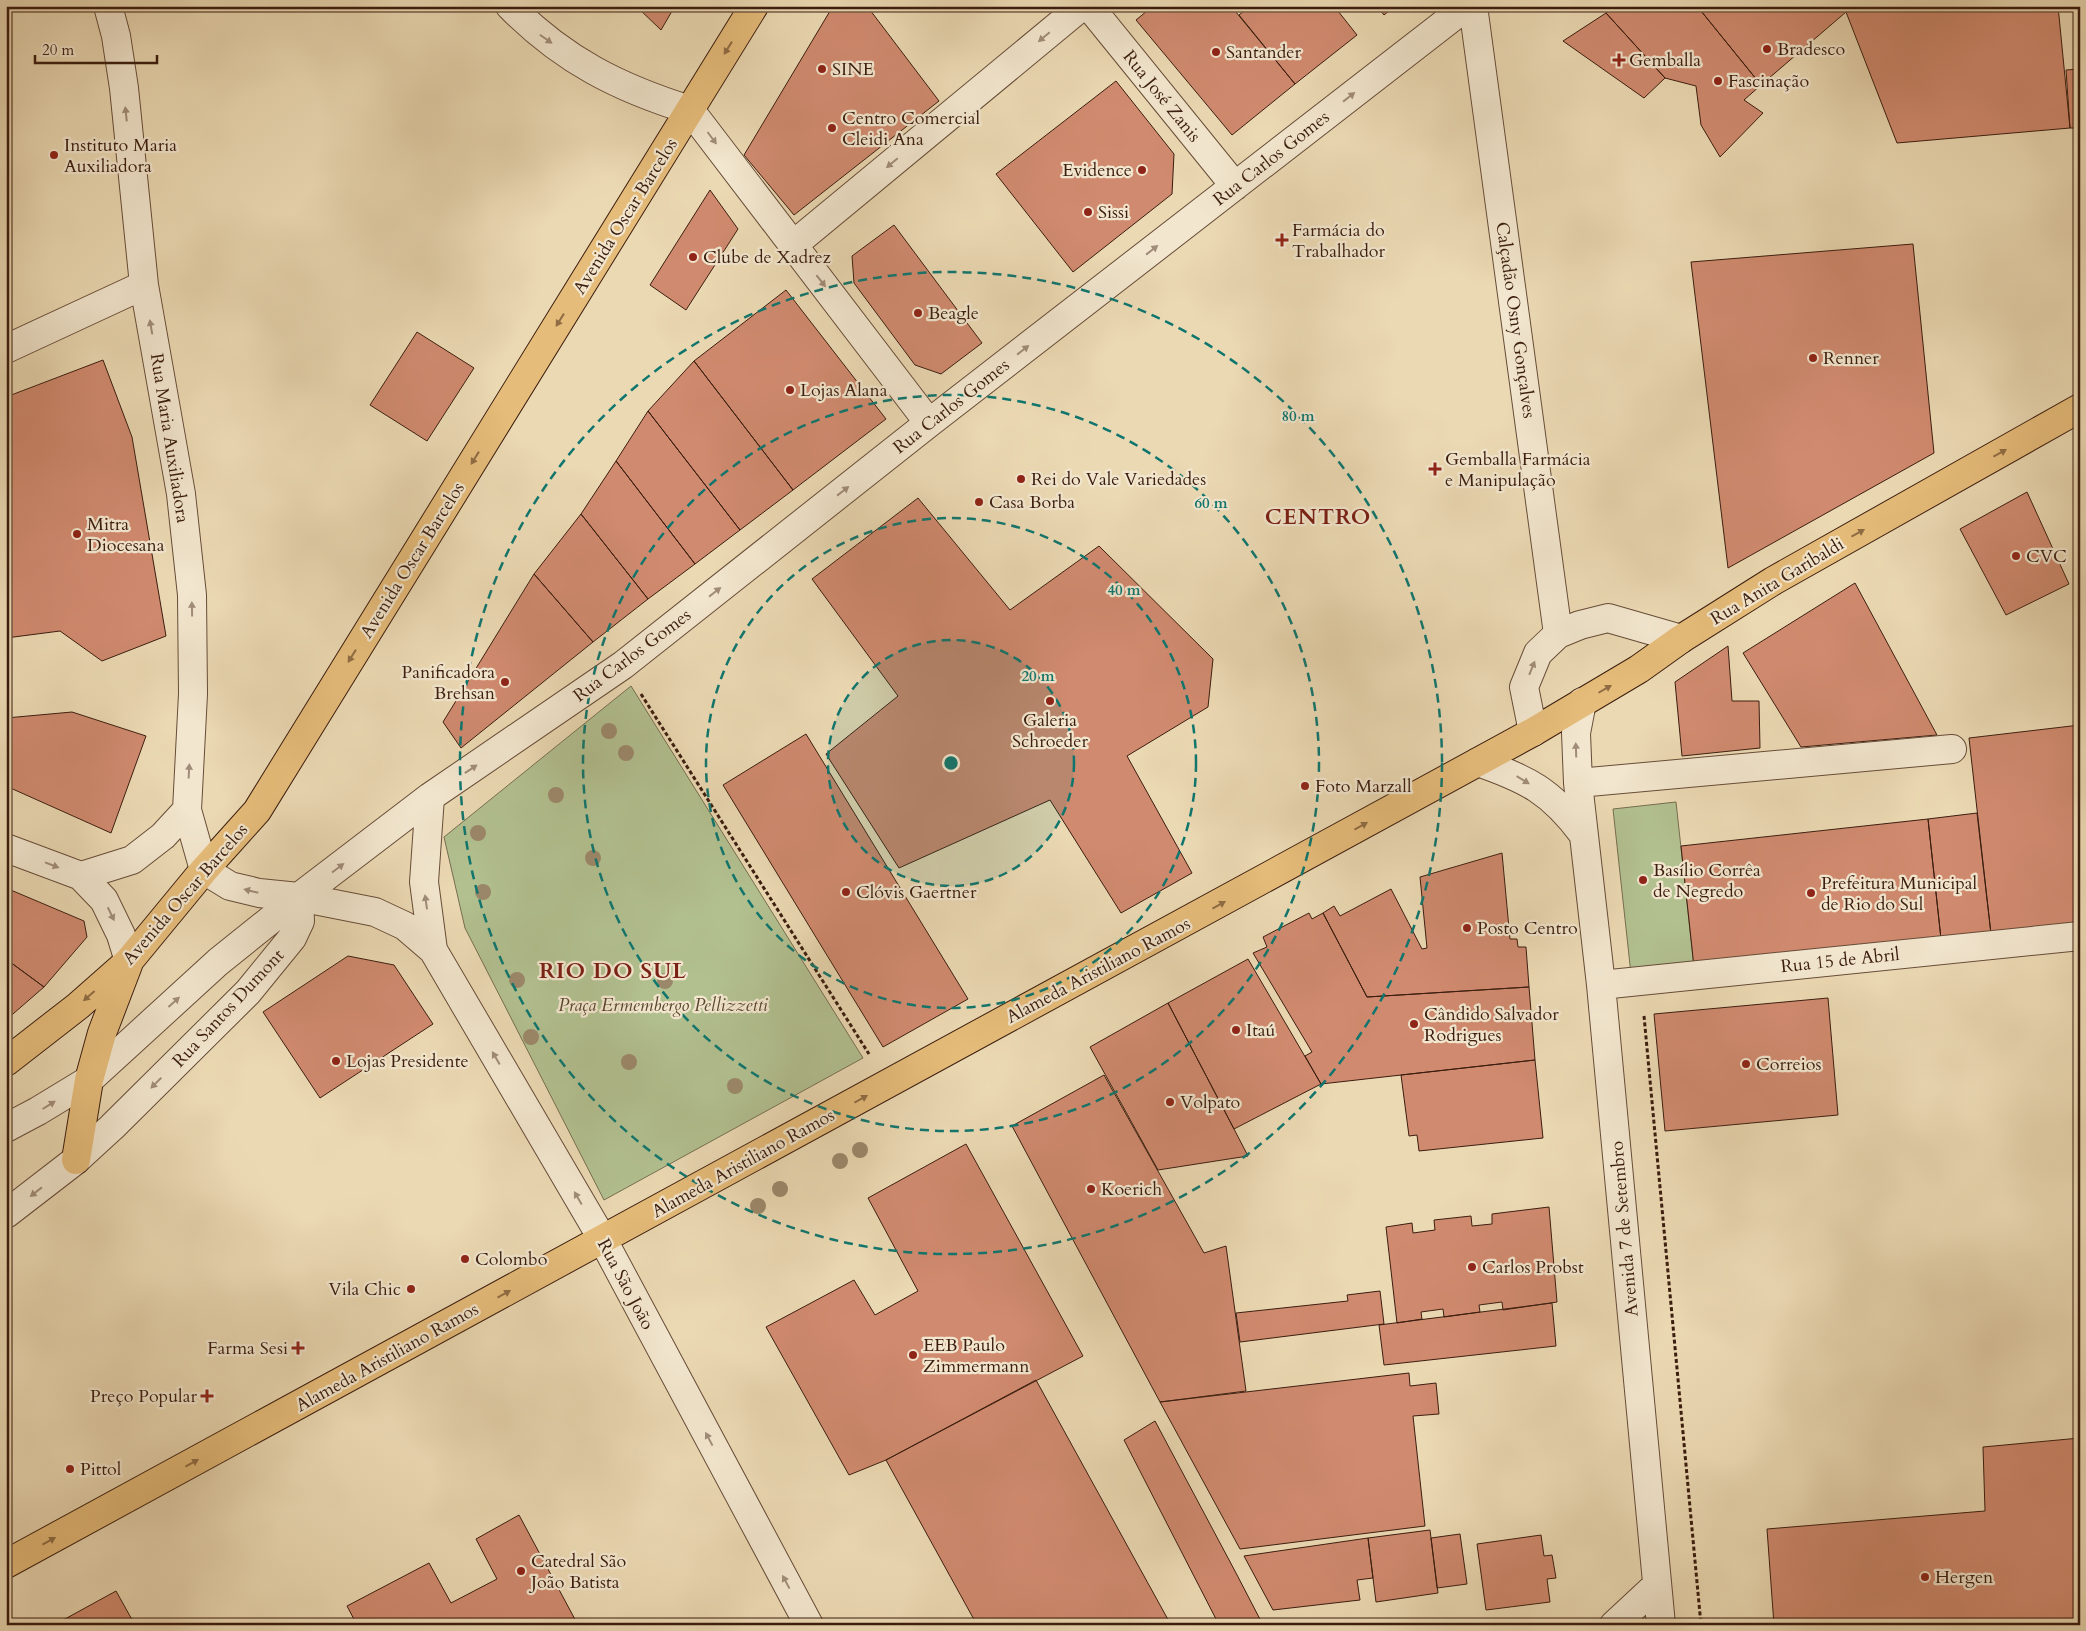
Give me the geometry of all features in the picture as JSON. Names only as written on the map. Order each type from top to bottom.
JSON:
[{"type":"main road","name":"Avenida Oscar Barcelos","points":[[6,1062],[78,1006],[129,961],[204,870],[257,810],[754,6]]},
{"type":"main road","name":"Rua Anita Garibaldi","points":[[1478,762],[1533,732],[1639,669],[1681,639],[1773,581],[2080,408]]},
{"type":"main road","name":"Alameda Aristiliano Ramos","points":[[6,1564],[1478,762]]},
{"type":"main road","points":[[76,1160],[89,1080],[102,1034],[129,961]]},
{"type":"street","name":"Rua Maria Auxiliadora","points":[[108,6],[116,36],[124,88],[144,285],[181,494],[192,595],[193,694],[187,810],[204,870]]},
{"type":"street","points":[[510,6],[532,28],[578,62],[619,84],[649,97],[690,110],[929,422]]},
{"type":"street","points":[[794,245],[1082,6]]},
{"type":"street","name":"Rua José Zanis","points":[[1089,6],[1234,186]]},
{"type":"street","name":"Rua Carlos Gomes","points":[[430,797],[623,665],[929,422],[1467,6]]},
{"type":"street","name":"Calçadão Osny Gonçalves","points":[[1473,6],[1558,634]]},
{"type":"street","points":[[6,349],[144,285]]},
{"type":"street","points":[[1533,732],[1524,687],[1538,653],[1558,634],[1580,625],[1608,618],[1681,639]]},
{"type":"street","name":"Avenida 7 de Setembro","points":[[1582,702],[1576,733],[1578,783],[1601,984],[1661,1625]]},
{"type":"street","points":[[1578,783],[1952,749]]},
{"type":"street","points":[[1478,762],[1515,775],[1546,793],[1566,812],[1583,834]]},
{"type":"street","points":[[6,1128],[89,1080],[218,962],[299,897],[430,797]]},
{"type":"street","name":"Rua São João","points":[[430,797],[424,882],[433,950]]},
{"type":"street","points":[[81,876],[132,860],[163,836],[187,810]]},
{"type":"street","points":[[6,848],[81,876],[104,900],[122,935],[129,961]]},
{"type":"street","name":"Rua São João","points":[[204,870],[230,886],[259,893],[299,897],[375,912],[405,926],[433,950],[603,1240],[809,1625]]},
{"type":"street","name":"Rua Santos Dumont","points":[[6,1214],[76,1160],[112,1127],[248,992],[292,938],[300,921],[299,897]]},
{"type":"street","name":"Rua 15 de Abril","points":[[1601,984],[2080,936]]},
{"type":"street","points":[[1614,1625],[1657,1585]]},
{"type":"path","points":[[623,665],[888,1084]]},
{"type":"path","points":[[1640,980],[1701,1625]]},
{"type":"green space","name":"Praça Ermembergo Pellizzetti","points":[[631,686],[863,1058],[604,1200],[465,928],[444,837]]},
{"type":"green space","points":[[1676,802],[1694,967],[1631,974],[1613,809]]},
{"type":"building","points":[[636,6],[675,6],[661,30]]},
{"type":"building","name":"Centro Comercial Cleidi Ana","points":[[833,6],[867,6],[939,101],[794,215],[744,155]]},
{"type":"building","name":"Santander","points":[[1153,6],[1231,6],[1295,84],[1232,135],[1136,20]]},
{"type":"building","points":[[1250,6],[1334,6],[1357,35],[1295,84],[1239,15]]},
{"type":"building","points":[[1377,6],[1395,6],[1384,15]]},
{"type":"building","name":"Fascinação","points":[[1615,6],[1697,6],[1761,85],[1744,100],[1763,113],[1720,157],[1701,125],[1696,86],[1665,78],[1606,13]]},
{"type":"building","name":"Bradesco","points":[[1697,6],[1840,6],[1846,12],[1761,85]]},
{"type":"building","points":[[1918,6],[2058,6],[2070,128],[1897,143],[1846,12]]},
{"type":"building","name":"Gemballa","points":[[1606,13],[1665,78],[1644,98],[1563,41]]},
{"type":"building","points":[[2080,69],[2080,128],[2070,128],[2066,70]]},
{"type":"building","points":[[1116,81],[1174,154],[1172,194],[1073,272],[996,174]]},
{"type":"building","name":"Clube de Xadrez","points":[[710,190],[738,229],[686,310],[650,285]]},
{"type":"building","name":"Beagle","points":[[894,225],[982,343],[941,374],[915,365],[854,283],[852,256]]},
{"type":"building","name":"Renner","points":[[1913,244],[1934,453],[1728,568],[1691,262]]},
{"type":"building","name":"Lojas Alana","points":[[786,290],[886,419],[793,490],[694,361]]},
{"type":"building","points":[[417,332],[474,368],[427,441],[370,405]]},
{"type":"building","name":"Mitra Diocesana","points":[[103,360],[132,437],[166,636],[102,661],[60,631],[6,638],[6,397]]},
{"type":"building","points":[[694,361],[793,490],[740,530],[648,411]]},
{"type":"building","points":[[648,411],[740,530],[695,564],[616,461]]},
{"type":"building","points":[[616,461],[695,564],[648,599],[581,514]]},
{"type":"building","name":"CVC","points":[[2027,492],[2069,584],[2006,615],[1960,529]]},
{"type":"building","name":"Galeria Schroeder","points":[[918,498],[1010,610],[1099,546],[1213,659],[1208,707],[1127,756],[1192,873],[1121,913],[1050,800],[899,868],[826,754],[898,696],[812,579]]},
{"type":"building","points":[[581,514],[648,599],[593,642],[534,574]]},
{"type":"building","name":"Panificadora Brehsan","points":[[534,574],[593,642],[461,748],[443,722]]},
{"type":"building","points":[[1855,583],[1937,735],[1801,747],[1743,653]]},
{"type":"building","points":[[1728,646],[1732,701],[1759,701],[1760,748],[1682,756],[1675,682]]},
{"type":"building","points":[[72,712],[146,736],[111,833],[6,786],[6,718]]},
{"type":"building","points":[[2080,725],[2080,924],[1991,934],[1969,738]]},
{"type":"building","name":"Clóvis Gaertner","points":[[806,734],[968,999],[883,1047],[723,785]]},
{"type":"building","points":[[1977,813],[1991,934],[1941,939],[1928,819]]},
{"type":"building","name":"Prefeitura Municipal de Rio do Sul","points":[[1928,819],[1941,939],[1694,967],[1681,846]]},
{"type":"building","name":"Posto Centro","points":[[1502,853],[1510,939],[1517,939],[1518,947],[1526,947],[1529,987],[1367,997],[1323,913],[1334,906],[1340,916],[1391,889],[1422,949],[1427,948],[1420,877]]},
{"type":"building","points":[[6,888],[84,921],[87,937],[44,987],[6,959]]},
{"type":"building","name":"Cândido Salvador Rodrigues","points":[[1309,913],[1312,919],[1323,913],[1367,997],[1529,987],[1535,1060],[1321,1084],[1305,1056],[1312,1052],[1253,953],[1267,947],[1263,937]]},
{"type":"building","name":"Lojas Presidente","points":[[348,956],[394,965],[433,1024],[320,1098],[263,1012]]},
{"type":"building","points":[[6,959],[44,987],[6,1020]]},
{"type":"building","name":"Itaú","points":[[1248,959],[1321,1084],[1234,1129],[1168,1003]]},
{"type":"building","name":"Correios","points":[[1828,998],[1838,1115],[1665,1131],[1654,1014]]},
{"type":"building","name":"Volpato","points":[[1168,1003],[1248,1156],[1158,1170],[1090,1047]]},
{"type":"building","points":[[1535,1060],[1543,1138],[1419,1151],[1417,1135],[1409,1136],[1401,1075]]},
{"type":"building","points":[[1104,1075],[1204,1253],[1226,1246],[1246,1391],[1160,1402],[1012,1126]]},
{"type":"building","points":[[966,1144],[1083,1356],[886,1460],[849,1475],[766,1327],[854,1280],[875,1315],[918,1291],[868,1198]]},
{"type":"building","name":"Carlos Probst","points":[[1549,1207],[1557,1302],[1503,1310],[1502,1302],[1479,1305],[1480,1312],[1444,1317],[1443,1309],[1421,1312],[1422,1319],[1397,1323],[1386,1227],[1412,1223],[1413,1233],[1435,1230],[1434,1220],[1471,1216],[1472,1226],[1492,1224],[1492,1214]]},
{"type":"building","points":[[1380,1291],[1384,1324],[1240,1342],[1236,1313],[1348,1301],[1347,1295]]},
{"type":"building","points":[[1552,1303],[1556,1346],[1384,1365],[1379,1325]]},
{"type":"building","points":[[1409,1373],[1410,1386],[1436,1383],[1439,1414],[1413,1416],[1425,1526],[1240,1549],[1160,1402]]},
{"type":"building","points":[[1036,1380],[1171,1625],[977,1625],[886,1460]]},
{"type":"building","points":[[1155,1421],[1263,1625],[1205,1625],[1216,1619],[1124,1440]]},
{"type":"building","name":"Hergen","points":[[2080,1438],[2080,1625],[1774,1625],[1767,1529],[1985,1511],[1983,1447]]},
{"type":"building","name":"Catedral São João Batista","points":[[519,1515],[578,1625],[357,1625],[347,1606],[429,1563],[451,1603],[497,1579],[476,1539]]},
{"type":"building","points":[[1430,1530],[1438,1593],[1376,1602],[1368,1538]]},
{"type":"building","points":[[1460,1534],[1467,1584],[1437,1588],[1431,1538]]},
{"type":"building","points":[[1541,1535],[1544,1556],[1552,1555],[1556,1578],[1547,1579],[1550,1602],[1486,1610],[1477,1544]]},
{"type":"building","points":[[1368,1538],[1373,1578],[1357,1580],[1360,1600],[1273,1610],[1244,1556]]},
{"type":"building","points":[[116,1591],[135,1625],[54,1625]]},
{"type":"place","name":"Bradesco","points":[[1767,49]]},
{"type":"place","name":"Santander","points":[[1216,52]]},
{"type":"place","name":"Gemballa","points":[[1619,60]]},
{"type":"place","name":"SINE","points":[[822,69]]},
{"type":"place","name":"Fascinação","points":[[1718,81]]},
{"type":"place","name":"Centro Comercial Cleidi Ana","points":[[832,128]]},
{"type":"place","name":"Instituto Maria Auxiliadora","points":[[54,155]]},
{"type":"place","name":"Evidence","points":[[1142,170]]},
{"type":"place","name":"Sissi","points":[[1088,212]]},
{"type":"place","name":"Farmácia do Trabalhador","points":[[1282,240]]},
{"type":"place","name":"Clube de Xadrez","points":[[693,257]]},
{"type":"place","name":"Beagle","points":[[918,313]]},
{"type":"place","name":"Renner","points":[[1813,358]]},
{"type":"place","name":"Lojas Alana","points":[[790,390]]},
{"type":"place","name":"Gemballa Farmácia e Manipulação","points":[[1435,469]]},
{"type":"place","name":"Rei do Vale Variedades","points":[[1021,479]]},
{"type":"place","name":"Casa Borba","points":[[979,502]]},
{"type":"place","name":"Mitra Diocesana","points":[[77,534]]},
{"type":"place","name":"CVC","points":[[2016,556]]},
{"type":"place","name":"Panificadora Brehsan","points":[[505,682]]},
{"type":"place","name":"Galeria Schroeder","points":[[1050,701]]},
{"type":"place","name":"Foto Marzall","points":[[1305,786]]},
{"type":"place","name":"Basílio Corrêa de Negredo","points":[[1643,880]]},
{"type":"place","name":"Clóvis Gaertner","points":[[846,892]]},
{"type":"place","name":"Prefeitura Municipal de Rio do Sul","points":[[1811,893]]},
{"type":"place","name":"Posto Centro","points":[[1467,928]]},
{"type":"place","name":"Cândido Salvador Rodrigues","points":[[1414,1024]]},
{"type":"place","name":"Itaú","points":[[1236,1030]]},
{"type":"place","name":"Lojas Presidente","points":[[336,1061]]},
{"type":"place","name":"Correios","points":[[1746,1064]]},
{"type":"place","name":"Volpato","points":[[1170,1102]]},
{"type":"place","name":"Koerich","points":[[1091,1189]]},
{"type":"place","name":"Colombo","points":[[465,1259]]},
{"type":"place","name":"Carlos Probst","points":[[1472,1267]]},
{"type":"place","name":"Vila Chic","points":[[411,1289]]},
{"type":"place","name":"Farma Sesi","points":[[298,1348]]},
{"type":"place","name":"EEB Paulo Zimmermann","points":[[913,1355]]},
{"type":"place","name":"Preço Popular","points":[[207,1396]]},
{"type":"place","name":"Pittol","points":[[70,1469]]},
{"type":"place","name":"Catedral São João Batista","points":[[521,1571]]},
{"type":"place","name":"Hergen","points":[[1925,1577]]},
{"type":"district","name":"CENTRO","points":[[1318,516]]},
{"type":"district","name":"RIO DO SUL","points":[[613,970]]}]
